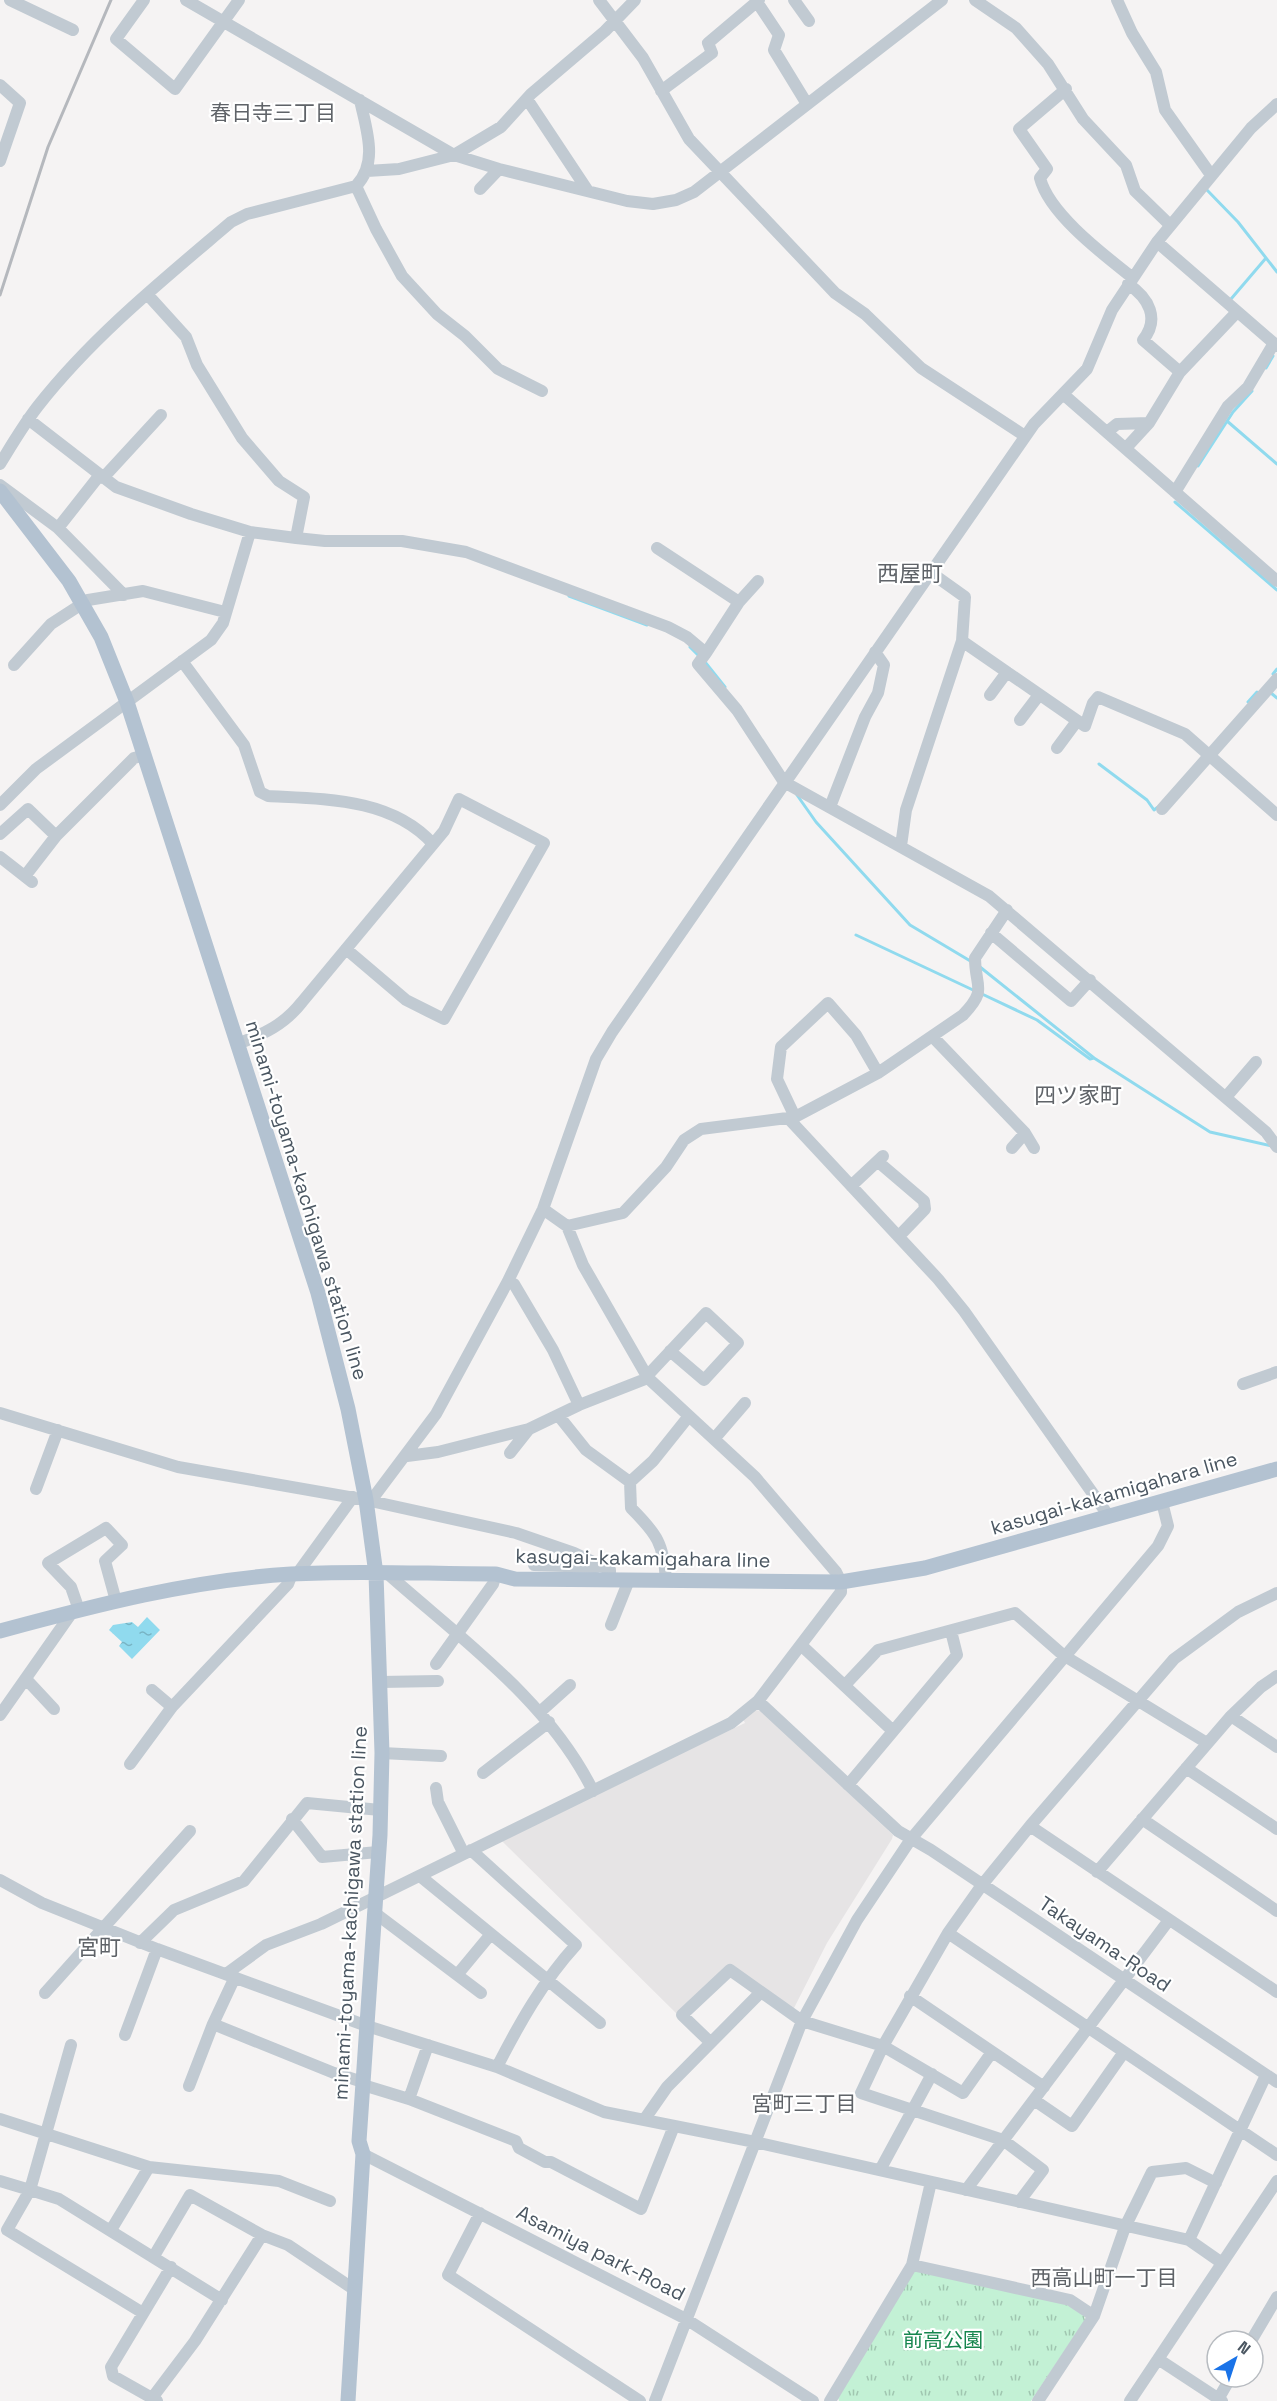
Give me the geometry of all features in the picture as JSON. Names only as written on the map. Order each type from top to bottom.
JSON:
[{"type":"main road","name":"minami-toyama-kachigawa station line","points":[[0,491],[69,581],[100,637],[128,702],[318,1293],[348,1409],[363,1499],[382,1574],[380,1810],[359,2141],[363,2154],[348,2401]]},
{"type":"main road","name":"kasugai-kakamigahara line","points":[[0,1631],[116,1601],[196,1584],[295,1574],[496,1574],[515,1579],[606,1574],[629,1580],[842,1582],[925,1568],[1277,1469]]},
{"type":"street","points":[[10,0],[73,30]]},
{"type":"street","points":[[144,0],[116,39],[175,89],[239,0]]},
{"type":"street","points":[[186,0],[216,20],[224,21],[454,155],[499,170],[627,201],[653,204],[676,200],[694,192],[942,0]]},
{"type":"street","points":[[599,0],[643,58],[689,139],[835,293],[865,314],[921,368],[1025,436]]},
{"type":"street","points":[[367,171],[399,169],[454,155],[501,127],[527,99],[616,20],[634,0]]},
{"type":"street","points":[[794,0],[809,21]]},
{"type":"street","points":[[975,0],[1016,28],[1048,64],[1083,119],[1126,165],[1135,191],[1170,225]]},
{"type":"street","points":[[1117,0],[1132,33],[1156,72],[1165,110],[1211,175]]},
{"type":"street","points":[[662,91],[712,53],[708,43],[758,1],[779,35],[774,50],[807,104]]},
{"type":"street","points":[[0,85],[20,103],[0,162]]},
{"type":"street","points":[[1066,89],[1019,129],[1047,168],[1040,178],[1043,190],[1084,239],[1144,296],[1152,329],[1143,340],[1180,372]]},
{"type":"street","points":[[527,99],[588,191]]},
{"type":"street","points":[[0,464],[28,419],[62,378],[147,294],[231,222],[247,214],[356,186],[367,171],[371,156],[360,100]]},
{"type":"street","points":[[130,1764],[172,1707],[288,1584],[363,1499],[406,1456],[436,1414],[508,1281],[543,1209],[596,1059],[787,778],[1025,436],[1087,369],[1112,310],[1157,242],[1251,128],[1277,104]]},
{"type":"street","points":[[480,189],[499,170]]},
{"type":"street","points":[[356,186],[376,229],[409,284],[498,369],[542,391]]},
{"type":"street","points":[[1157,242],[1275,345],[1248,387],[1227,406],[1175,492]]},
{"type":"street","points":[[147,294],[186,338],[197,365],[242,438],[279,481],[304,497],[296,538]]},
{"type":"street","points":[[1126,448],[1149,423],[1180,372],[1237,312]]},
{"type":"street","points":[[1064,394],[1277,581]]},
{"type":"street","points":[[58,528],[101,477],[160,415]]},
{"type":"street","points":[[28,419],[101,477],[116,487],[136,495],[250,532],[325,541],[402,541],[466,552],[668,627],[687,637],[706,653]]},
{"type":"street","points":[[1107,432],[1117,424],[1149,423]]},
{"type":"street","points":[[0,485],[58,528],[124,595]]},
{"type":"street","points":[[0,805],[36,769],[128,702],[219,631],[250,532]]},
{"type":"street","points":[[657,548],[739,602]]},
{"type":"street","points":[[901,846],[906,810],[962,641],[965,597],[930,572]]},
{"type":"street","points":[[758,581],[739,602],[698,664],[737,710],[787,778],[830,807],[989,896],[1226,1097],[1266,1132],[1277,1147]]},
{"type":"street","points":[[14,665],[51,624],[81,602],[143,591],[225,612]]},
{"type":"street","points":[[962,641],[1085,726],[1093,703],[1098,697],[1185,734],[1277,815]]},
{"type":"street","points":[[830,807],[865,717],[878,693],[884,665],[874,652]]},
{"type":"street","points":[[182,661],[244,745],[260,792],[268,796],[336,799],[380,810],[404,820],[434,844]]},
{"type":"street","points":[[990,695],[1007,672]]},
{"type":"street","points":[[1162,809],[1275,687]]},
{"type":"street","points":[[1020,720],[1039,694]]},
{"type":"street","points":[[1057,748],[1077,721]]},
{"type":"street","points":[[0,857],[28,879],[56,836],[134,758],[145,755]]},
{"type":"street","points":[[237,1044],[266,1034],[293,1013],[346,949],[434,844],[444,831],[459,799],[544,843],[444,1019],[406,1000],[346,949]]},
{"type":"street","points":[[0,834],[28,809],[56,836]]},
{"type":"street","points":[[567,1226],[623,1213],[666,1167],[684,1140],[701,1129],[791,1118],[878,1073],[963,1015],[975,1003],[980,992],[975,958],[1007,910]]},
{"type":"street","points":[[991,933],[1071,1001],[1090,980]]},
{"type":"street","points":[[878,1073],[856,1035],[828,1003],[781,1047],[777,1079],[791,1118],[964,1311],[1108,1515]]},
{"type":"street","points":[[932,1036],[1025,1133],[1034,1148]]},
{"type":"street","points":[[1226,1097],[1256,1062]]},
{"type":"street","points":[[1012,1148],[1025,1133]]},
{"type":"street","points":[[851,1186],[883,1161],[924,1201],[925,1209],[899,1236]]},
{"type":"street","points":[[189,2086],[230,1975],[266,1945],[321,1924],[731,1723],[758,1701],[841,1592],[842,1582],[755,1477],[648,1377],[583,1265],[567,1226],[543,1209]]},
{"type":"street","points":[[508,1281],[514,1284],[553,1350],[579,1405]]},
{"type":"street","points":[[406,1456],[438,1452],[529,1429],[579,1405],[648,1377],[670,1351],[706,1313],[738,1343],[704,1380],[670,1351]]},
{"type":"street","points":[[1243,1384],[1277,1372]]},
{"type":"street","points":[[714,1439],[745,1403]]},
{"type":"street","points":[[0,1413],[178,1467],[441,1514],[516,1533],[574,1553],[606,1574]]},
{"type":"street","points":[[558,1415],[586,1450],[630,1482]]},
{"type":"street","points":[[666,1581],[664,1554],[657,1534],[631,1508],[630,1482],[652,1461],[689,1416]]},
{"type":"street","points":[[510,1453],[529,1429]]},
{"type":"street","points":[[36,1490],[58,1430]]},
{"type":"street","points":[[656,2401],[802,2021],[856,1920],[911,1839],[1063,1655],[1158,1546],[1168,1526],[1162,1502]]},
{"type":"street","points":[[0,1715],[76,1611],[71,1587],[48,1563],[106,1528],[122,1545],[105,1561],[116,1601]]},
{"type":"street","points":[[534,1565],[606,1574]]},
{"type":"street","points":[[382,1574],[457,1636],[541,1711],[579,1762],[593,1791]]},
{"type":"street","points":[[436,1664],[494,1584],[496,1574]]},
{"type":"street","points":[[611,1625],[629,1580]]},
{"type":"street","points":[[1020,2202],[1043,2170],[1003,2140],[861,2093],[910,1996],[948,1933],[982,1885],[1030,1826],[1174,1659],[1204,1635],[1239,1612],[1277,1593]]},
{"type":"street","points":[[845,1685],[878,1650],[1015,1613],[1063,1655],[1207,1743]]},
{"type":"street","points":[[848,1785],[957,1655],[951,1631]]},
{"type":"street","points":[[802,1646],[893,1731]]},
{"type":"street","points":[[1097,1872],[1231,1716],[1261,1687],[1277,1676]]},
{"type":"street","points":[[26,1679],[54,1709]]},
{"type":"street","points":[[381,1682],[438,1681]]},
{"type":"street","points":[[541,1711],[570,1685]]},
{"type":"street","points":[[152,1690],[172,1707]]},
{"type":"street","name":"Takayama-Road","points":[[758,1701],[898,1831],[1277,2082]]},
{"type":"street","points":[[1231,1716],[1277,1747]]},
{"type":"street","points":[[483,1773],[549,1722]]},
{"type":"street","points":[[382,1753],[441,1756]]},
{"type":"street","points":[[1186,1768],[1277,1829]]},
{"type":"street","points":[[436,1788],[438,1802],[468,1852],[576,1945],[548,1980],[521,2020],[497,2067]]},
{"type":"street","points":[[140,1943],[174,1910],[244,1881],[307,1803],[380,1810]]},
{"type":"street","points":[[292,1819],[322,1857],[378,1852]]},
{"type":"street","points":[[1142,1819],[1277,1911]]},
{"type":"street","points":[[1030,1826],[1277,1992]]},
{"type":"street","points":[[45,1993],[101,1927],[190,1831]]},
{"type":"street","points":[[420,1876],[600,2023]]},
{"type":"street","points":[[0,1880],[42,1903],[140,1943],[367,2026],[497,2067],[604,2112],[754,2142],[1189,2241],[1222,2263]]},
{"type":"street","points":[[375,1913],[481,1993]]},
{"type":"street","points":[[966,2190],[1169,1920]]},
{"type":"street","points":[[948,1933],[1277,2155]]},
{"type":"street","points":[[457,1975],[491,1934]]},
{"type":"street","points":[[125,2035],[157,1949]]},
{"type":"street","points":[[711,2042],[682,2015],[730,1970],[802,2021],[883,2046],[963,2093],[992,2052]]},
{"type":"street","points":[[644,2120],[667,2087],[760,1992]]},
{"type":"street","points":[[910,1996],[1044,2087]]},
{"type":"street","points":[[213,2024],[334,2073],[492,2130],[516,2141],[519,2148],[545,2162],[551,2162],[641,2209],[674,2126]]},
{"type":"street","points":[[71,2045],[30,2190],[7,2230],[143,2313]]},
{"type":"street","points":[[410,2099],[428,2045]]},
{"type":"street","points":[[1034,2100],[1072,2126],[1124,2052]]},
{"type":"street","points":[[880,2170],[932,2074]]},
{"type":"street","points":[[1189,2241],[1266,2075]]},
{"type":"street","points":[[0,2119],[149,2167],[279,2181],[330,2201]]},
{"type":"street","name":"Asamiya park-Road","points":[[363,2154],[686,2319],[813,2401]]},
{"type":"street","points":[[111,2230],[149,2167]]},
{"type":"street","points":[[1038,2401],[1094,2316],[1125,2227],[1152,2172],[1186,2168],[1216,2182]]},
{"type":"street","points":[[0,2181],[59,2199],[171,2266],[222,2300]]},
{"type":"street","points":[[1130,2401],[1277,2181]]},
{"type":"street","points":[[830,2401],[912,2265],[931,2182]]},
{"type":"street","points":[[154,2256],[190,2195],[262,2235],[288,2245],[355,2290]]},
{"type":"street","points":[[480,2213],[447,2275],[640,2401]]},
{"type":"street","points":[[171,2266],[111,2371],[114,2376],[154,2400],[222,2300],[262,2235]]},
{"type":"street","points":[[912,2265],[1070,2300],[1094,2316]]},
{"type":"street","points":[[1258,2329],[1277,2297]]},
{"type":"street","points":[[1158,2359],[1219,2400]]},
{"type":"shaded area","points":[[754,1710],[762,1711],[893,1835],[827,1943],[794,2008],[790,2009],[730,1966],[678,2015],[500,1839],[745,1723],[743,1719]]},
{"type":"green space","name":"前高公園","points":[[918,2270],[1068,2305],[1084,2316],[1085,2320],[1031,2401],[839,2401],[838,2398],[913,2272]]},
{"type":"water","points":[[147,1617],[160,1630],[132,1659],[119,1646],[122,1642],[109,1630],[113,1625],[132,1622],[138,1627]]},
{"type":"waterway","points":[[1206,189],[1238,222],[1277,272]]},
{"type":"waterway","points":[[1231,299],[1266,258]]},
{"type":"waterway","points":[[1266,368],[1273,356]]},
{"type":"waterway","points":[[1198,466],[1233,412],[1252,391]]},
{"type":"waterway","points":[[1227,421],[1277,464]]},
{"type":"waterway","points":[[1175,502],[1277,590]]},
{"type":"waterway","points":[[569,596],[647,625]]},
{"type":"waterway","points":[[690,647],[700,657]]},
{"type":"waterway","points":[[705,662],[725,687]]},
{"type":"waterway","points":[[1273,674],[1277,669]]},
{"type":"waterway","points":[[1248,702],[1257,692]]},
{"type":"waterway","points":[[1271,693],[1277,698]]},
{"type":"waterway","points":[[1099,764],[1147,800],[1154,810],[1158,807]]},
{"type":"waterway","points":[[797,795],[816,822],[910,925],[972,962]]},
{"type":"waterway","points":[[856,935],[973,990]]},
{"type":"waterway","points":[[980,967],[1094,1058],[1210,1132],[1272,1146]]},
{"type":"waterway","points":[[982,994],[1037,1020],[1090,1059],[1094,1058]]},
{"type":"railway","points":[[0,295],[48,147],[111,0]]},
{"type":"district","name":"春日寺三丁目","points":[[273,113]]},
{"type":"district","name":"西屋町","points":[[910,573]]},
{"type":"district","name":"四ツ家町","points":[[1078,1095]]},
{"type":"district","name":"宮町","points":[[99,1947]]},
{"type":"district","name":"宮町三丁目","points":[[804,2104]]},
{"type":"district","name":"西高山町一丁目","points":[[1104,2278]]}]
